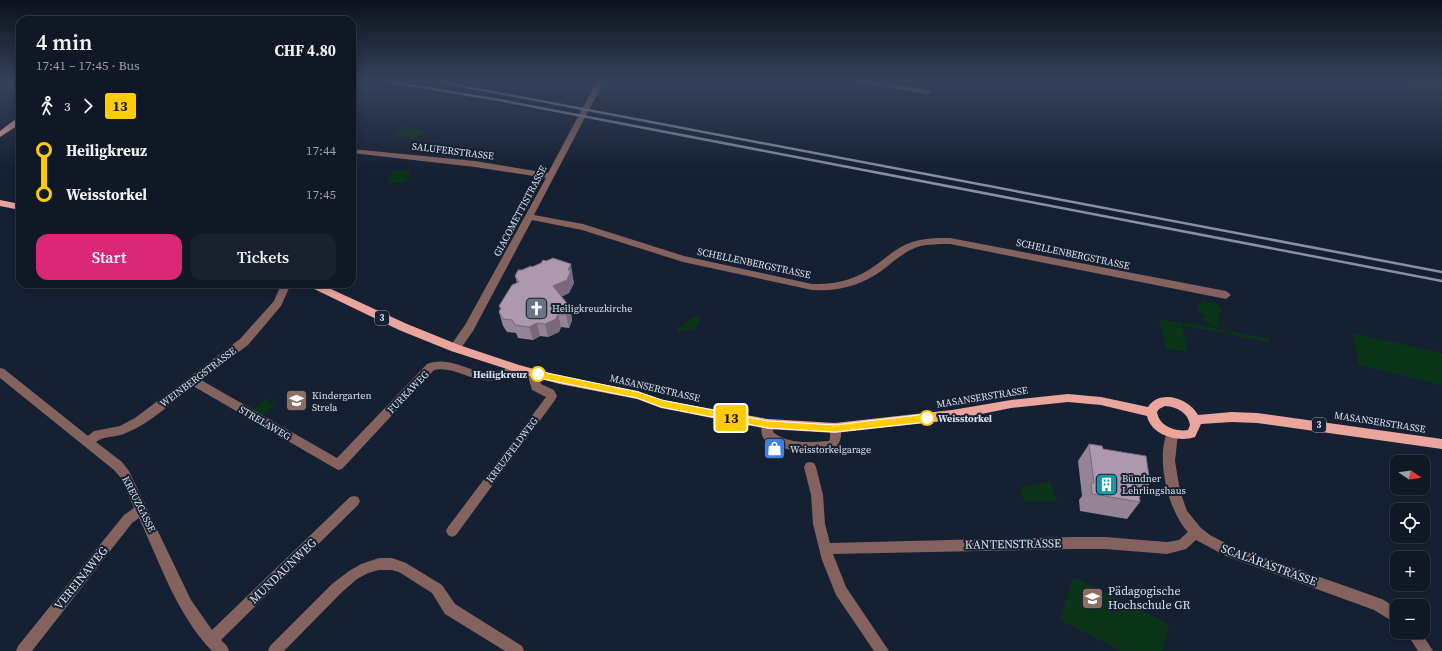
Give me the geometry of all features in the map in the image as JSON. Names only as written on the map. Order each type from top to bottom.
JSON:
[{"type":"main road","points":[[0,135],[16,123]]},
{"type":"main road","points":[[0,203],[16,206]]},
{"type":"main road","name":"MASANSERSTRASSE","points":[[319,288],[386,320],[455,348],[532,373],[638,395],[661,404],[768,424],[835,428],[952,415],[1010,404],[1068,398],[1101,401],[1151,412]]},
{"type":"main road","points":[[1167,401],[1175,402],[1188,410],[1196,420],[1196,426],[1191,434],[1179,436],[1160,428],[1155,423],[1151,412],[1156,404],[1167,401]]},
{"type":"main road","name":"MASANSERSTRASSE","points":[[1196,420],[1232,417],[1257,418],[1442,444]]},
{"type":"street","name":"GIACOMETTISTRASSE","points":[[455,348],[469,328],[585,111]]},
{"type":"street","name":"SALUFERSTRASSE","points":[[356,151],[475,164],[551,176]]},
{"type":"street","name":"SCHELLENBERGSTRASSE","points":[[529,217],[583,227],[683,259],[812,287],[829,288],[862,280],[898,253],[912,246],[927,242],[950,241],[1226,295]]},
{"type":"street","name":"WEINBERGSTRASSE","points":[[88,442],[98,434],[130,427],[244,342],[278,303],[284,288]]},
{"type":"street","name":"FURKAWEG","points":[[338,465],[432,368],[443,365],[452,366],[481,376],[500,377],[519,369]]},
{"type":"street","name":"KREUZGASSE","points":[[0,372],[118,466],[126,475],[186,605],[211,640],[222,651]]},
{"type":"street","name":"KREUZFELDWEG","points":[[452,531],[550,400],[552,396],[550,392],[536,387],[532,373]]},
{"type":"street","name":"STRELAWEG","points":[[193,381],[338,465]]},
{"type":"street","points":[[768,424],[767,434],[773,440],[802,448],[832,445],[836,438],[835,428]]},
{"type":"street","name":"SCALÄRASTRASSE","points":[[1172,434],[1169,444],[1170,470],[1174,495],[1181,514],[1196,532],[1206,540],[1224,550],[1354,594],[1390,613]]},
{"type":"street","points":[[810,467],[817,495],[819,524],[825,550],[844,598],[882,651]]},
{"type":"street","name":"MUNDAUNWEG","points":[[211,640],[354,501]]},
{"type":"street","name":"VEREINAWEG","points":[[23,651],[128,519],[142,509]]},
{"type":"street","name":"KANTENSTRASSE","points":[[825,550],[833,548],[1072,543],[1105,543],[1167,548],[1182,545],[1196,532]]},
{"type":"street","points":[[275,651],[337,588],[353,575],[372,566],[392,564],[402,567],[437,589],[450,609],[516,651]]},
{"type":"street","points":[[1418,639],[1426,651]]},
{"type":"green space","points":[[402,127],[422,130],[423,133],[415,139],[396,135]]},
{"type":"green space","points":[[395,170],[410,171],[409,180],[401,183],[389,183],[388,177]]},
{"type":"green space","points":[[1201,300],[1216,303],[1222,310],[1220,312],[1218,327],[1210,325],[1202,319],[1205,316],[1197,310],[1197,304],[1202,305]]},
{"type":"green space","points":[[692,317],[697,317],[700,320],[694,330],[684,330],[679,332],[677,329]]},
{"type":"green space","points":[[1159,320],[1181,322],[1188,352],[1166,349]]},
{"type":"green space","points":[[1183,322],[1270,339],[1271,343],[1209,330],[1184,327]]},
{"type":"green space","points":[[1352,333],[1442,353],[1442,385],[1359,365]]},
{"type":"green space","points":[[266,399],[275,405],[262,416],[253,410]]},
{"type":"green space","points":[[1050,481],[1057,501],[1024,502],[1020,488]]},
{"type":"green space","name":"Pädagogische Hochschule GR","points":[[1073,577],[1169,624],[1163,651],[1121,651],[1060,620]]},
{"type":"building","points":[[553,258],[571,264],[568,270],[571,270],[567,280],[553,286],[570,307],[566,315],[558,314],[556,319],[545,324],[537,323],[529,327],[515,325],[512,320],[503,319],[499,312],[501,308],[499,306],[512,285],[519,282],[515,276],[518,270],[532,267],[541,263],[543,260],[546,261]]},
{"type":"building","points":[[1089,444],[1102,446],[1103,449],[1146,456],[1150,483],[1137,481],[1140,502],[1092,494],[1091,483],[1094,483]]},
{"type":"railway","points":[[558,111],[1442,281]]},
{"type":"railway","points":[[595,111],[1442,272]]},
{"type":"bus line","name":"13","points":[[538,374],[560,380],[638,395],[661,404],[749,421],[790,427],[835,428],[927,418]]},
{"type":"place","name":"Heiligkreuzkirche","points":[[536,308]]},
{"type":"place","name":"Heiligkreuz","points":[[538,374]]},
{"type":"place","name":"Kindergarten Strela","points":[[296,401]]},
{"type":"place","name":"Weisstorkel","points":[[927,418]]},
{"type":"place","name":"Weisstorkelgarage","points":[[774,449]]},
{"type":"place","name":"Bündner Lehrlingshaus","points":[[1107,484]]},
{"type":"place","name":"Pädagogische Hochschule GR","points":[[1092,598]]}]
